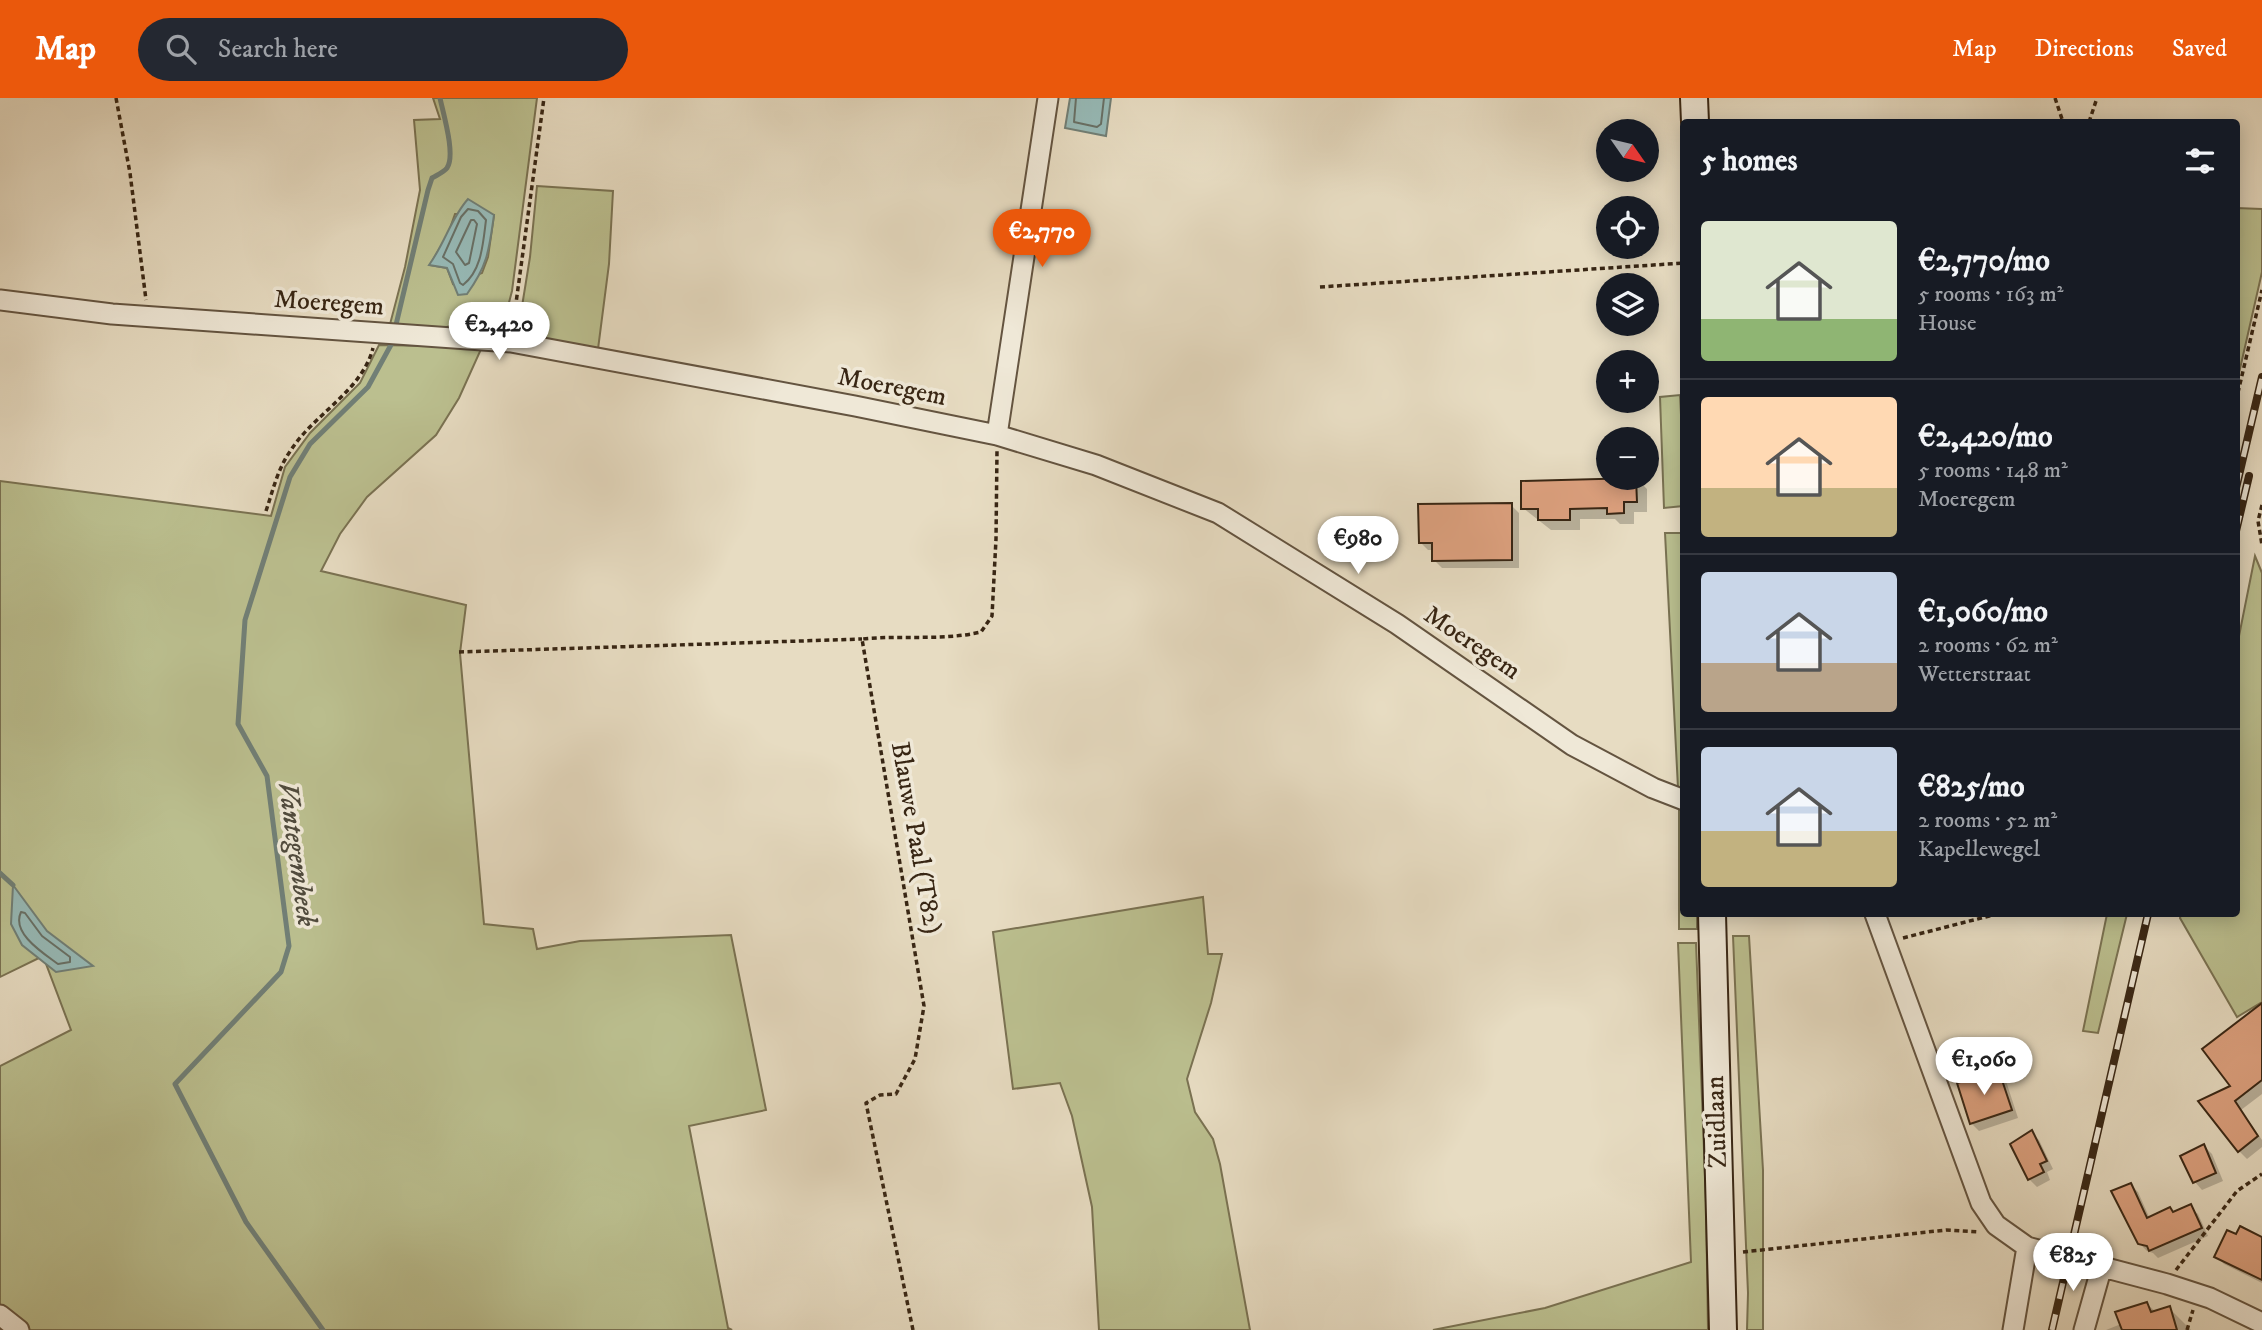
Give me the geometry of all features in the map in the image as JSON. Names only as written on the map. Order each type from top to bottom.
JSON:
[{"type":"main road","points":[[1695,98],[1695,119]]},
{"type":"main road","name":"Zuidlaan","points":[[1713,917],[1723,1330]]},
{"type":"street","points":[[997,435],[1048,98]]},
{"type":"street","name":"Moeregem","points":[[0,300],[148,316],[511,342],[855,405],[997,435],[1096,465],[1218,513],[1397,624],[1572,745],[1653,788],[1680,798]]},
{"type":"street","points":[[1876,917],[1981,1203],[1996,1225],[2027,1247],[2167,1283],[2210,1298],[2262,1323]]},
{"type":"street","points":[[2013,1330],[2027,1247]]},
{"type":"street","points":[[2084,1330],[2102,1266]]},
{"type":"street","points":[[0,1315],[19,1330]]},
{"type":"path","points":[[116,98],[130,173],[148,316]]},
{"type":"path","points":[[511,342],[544,98]]},
{"type":"path","points":[[2054,98],[2062,119]]},
{"type":"path","points":[[2090,119],[2097,98]]},
{"type":"path","points":[[1320,287],[1680,262]]},
{"type":"path","points":[[2240,384],[2262,290]]},
{"type":"path","points":[[266,511],[279,471],[290,450],[356,381],[370,358],[377,333]]},
{"type":"path","points":[[459,652],[894,636],[957,638],[981,632],[992,616],[997,435]]},
{"type":"path","points":[[2262,505],[2258,521],[2262,545]]},
{"type":"path","name":"Blauwe Paal (T82)","points":[[862,639],[924,1006],[915,1059],[896,1094],[880,1095],[866,1103],[913,1330]]},
{"type":"path","points":[[1887,942],[1985,917]]},
{"type":"path","points":[[2167,1283],[2237,1191],[2262,1174]]},
{"type":"path","points":[[1722,1255],[1946,1230],[2009,1234]]},
{"type":"green space","points":[[433,98],[537,98],[512,291],[502,329],[457,323],[435,332],[389,328],[405,267],[420,190],[414,120],[440,119]],"holes":[[[455,214],[494,215],[488,257],[482,273],[453,284],[447,268],[430,265],[448,234]]]},
{"type":"green space","points":[[537,186],[613,191],[609,264],[598,349],[524,338],[518,331],[530,257]]},
{"type":"green space","points":[[2240,208],[2262,209],[2262,272],[2240,369]]},
{"type":"green space","points":[[379,345],[482,347],[459,398],[436,435],[367,497],[340,534],[321,571],[466,605],[460,653],[484,924],[533,929],[537,949],[580,941],[731,935],[766,1110],[689,1126],[728,1328],[732,1330],[29,1330],[0,1308],[0,1066],[71,1030],[43,956],[0,977],[0,481],[271,516],[285,467],[310,433],[360,383]]},
{"type":"green space","points":[[1680,395],[1680,506],[1664,508],[1660,397]]},
{"type":"green space","points":[[1665,533],[1680,533],[1678,788]]},
{"type":"green space","points":[[2255,556],[2262,573],[2262,1002],[2237,1017],[2180,918],[2240,917],[2240,631]]},
{"type":"green space","points":[[1680,809],[1680,917],[1697,917],[1697,929],[1679,929]]},
{"type":"green space","points":[[1203,897],[1208,954],[1222,954],[1211,1003],[1187,1079],[1195,1112],[1213,1139],[1220,1164],[1250,1330],[1099,1330],[1092,1207],[1072,1116],[1060,1083],[1013,1089],[993,932]]},
{"type":"green space","points":[[2106,917],[2126,917],[2098,1033],[2083,1031]]},
{"type":"green space","points":[[1733,936],[1749,936],[1763,1170],[1763,1330],[1747,1330],[1748,1293]]},
{"type":"green space","points":[[1678,943],[1696,943],[1708,1330],[1433,1330],[1545,1308],[1691,1262]]},
{"type":"water","points":[[1070,98],[1111,98],[1106,136],[1065,128]]},
{"type":"water","points":[[468,199],[494,215],[489,248],[483,265],[467,294],[458,295],[447,268],[429,265]]},
{"type":"water","points":[[13,885],[47,931],[93,966],[56,972],[22,945],[11,924]]},
{"type":"building","points":[[1596,479],[1596,490],[1636,490],[1637,502],[1624,502],[1624,513],[1607,514],[1607,508],[1570,509],[1570,520],[1538,520],[1538,509],[1521,509],[1521,481]]},
{"type":"building","points":[[1512,503],[1512,560],[1432,561],[1432,543],[1419,543],[1418,504]]},
{"type":"building","points":[[2262,1003],[2262,1080],[2235,1101],[2258,1136],[2238,1152],[2198,1101],[2230,1086],[2202,1049]]},
{"type":"building","points":[[1999,1071],[2012,1110],[1970,1124],[1957,1083]]},
{"type":"building","points":[[2032,1130],[2047,1161],[2040,1164],[2044,1172],[2028,1180],[2010,1144]]},
{"type":"building","points":[[2204,1144],[2216,1173],[2193,1183],[2180,1156]]},
{"type":"building","points":[[2131,1183],[2147,1218],[2170,1207],[2173,1212],[2191,1204],[2202,1228],[2149,1251],[2147,1246],[2138,1244],[2111,1191]]},
{"type":"building","points":[[2240,1226],[2262,1237],[2262,1280],[2214,1257],[2227,1230],[2236,1234]]},
{"type":"building","points":[[2147,1302],[2151,1312],[2170,1306],[2177,1330],[2122,1330],[2115,1312]]},
{"type":"waterway","name":"Vantegembeek","points":[[395,329],[428,190],[432,178],[446,169],[449,162],[450,144],[440,98]]},
{"type":"waterway","name":"Vantegembeek","points":[[323,1330],[246,1222],[175,1084],[281,972],[289,946],[267,776],[238,724],[245,620],[290,477],[310,444],[368,387],[392,343]]},
{"type":"waterway","points":[[0,873],[13,885]]},
{"type":"railway","points":[[2240,471],[2262,377]]},
{"type":"railway","points":[[2240,514],[2249,476]]},
{"type":"railway","points":[[2052,1330],[2147,917]]}]
